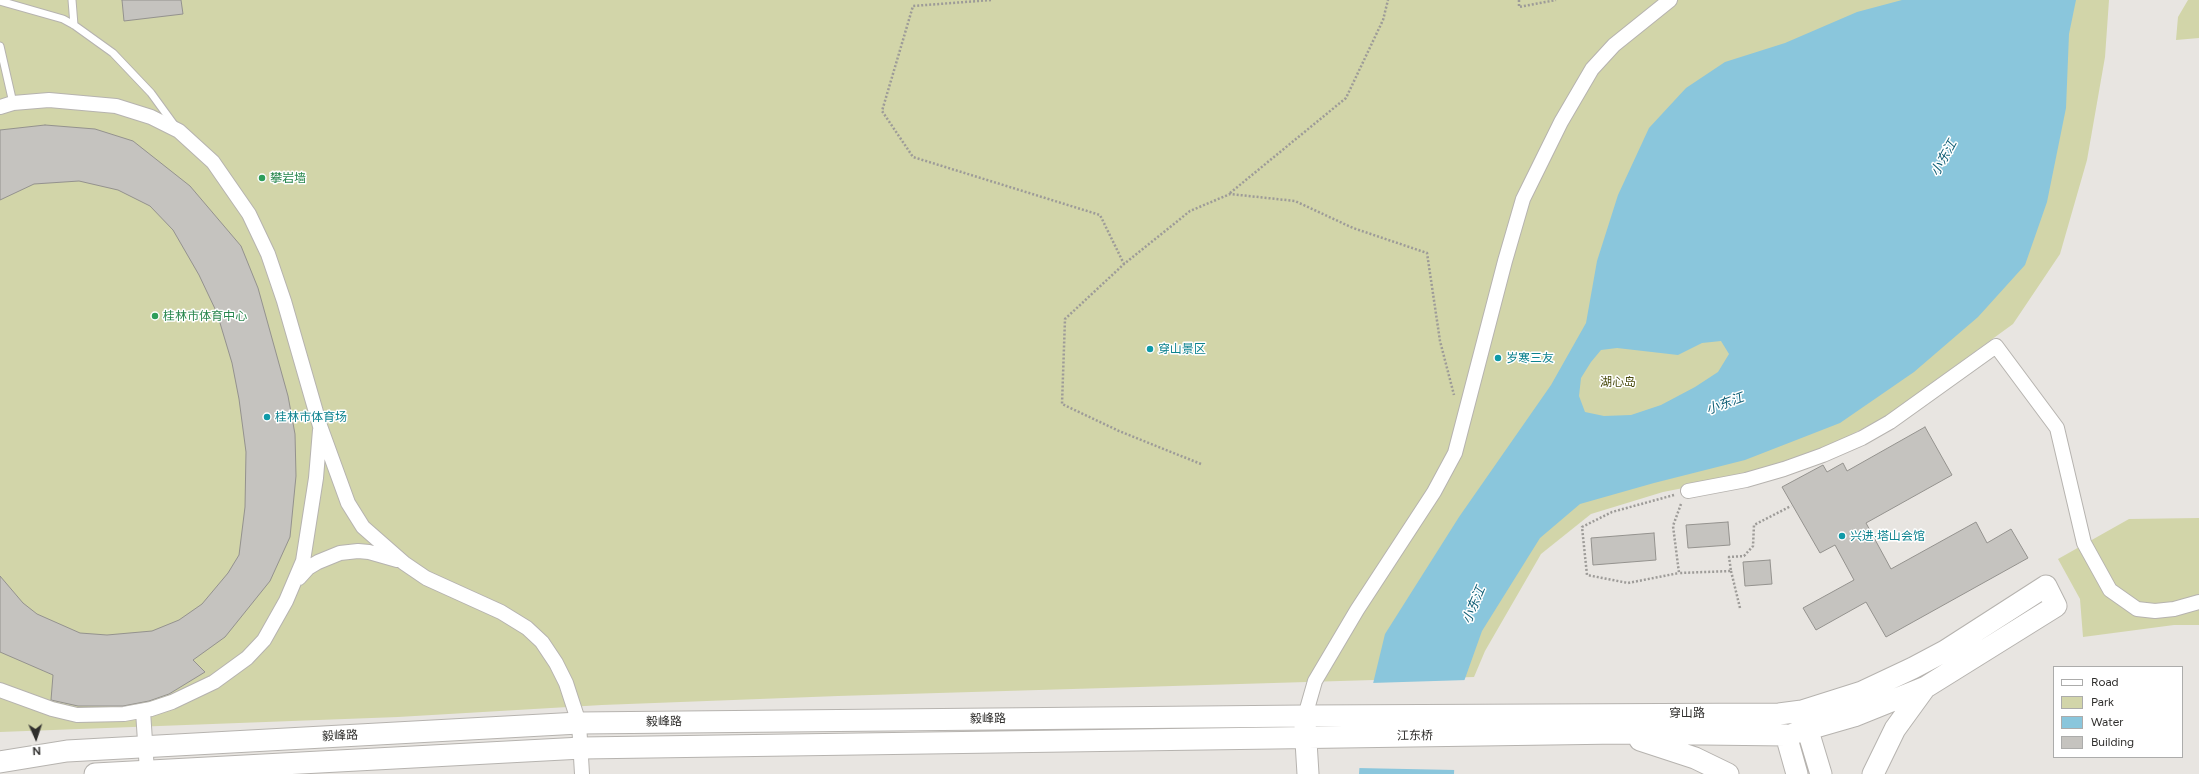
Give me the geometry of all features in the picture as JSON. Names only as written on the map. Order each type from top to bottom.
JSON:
[{"type":"main road","points":[[2046,586],[2056,606],[1926,687],[1872,710],[1805,720],[1945,651],[2046,586]]},
{"type":"main road","points":[[1873,774],[1895,729],[1926,687]]},
{"type":"main road","points":[[1779,714],[1797,774]]},
{"type":"main road","name":"穿山路","points":[[1504,725],[1779,714],[1805,720]]},
{"type":"main road","points":[[1305,716],[1304,738],[1308,774]]},
{"type":"main road","name":"毅峰路","points":[[0,762],[67,751],[579,723],[1329,716]]},
{"type":"main road","name":"江东桥","points":[[1329,716],[1504,725]]},
{"type":"main road","points":[[1805,720],[1820,774]]},
{"type":"main road","name":"穿山路","points":[[1504,725],[1620,733],[1786,735],[1805,720]]},
{"type":"main road","name":"江东桥","points":[[1327,738],[1504,725]]},
{"type":"main road","points":[[1620,733],[1696,758],[1728,774]]},
{"type":"main road","name":"毅峰路","points":[[95,774],[582,748],[1327,738]]},
{"type":"street","points":[[1305,716],[1315,681],[1357,610],[1434,492],[1455,453],[1505,260],[1524,199],[1561,122],[1597,64],[1614,45],[1670,0]]},
{"type":"street","points":[[7,105],[49,100],[116,106],[151,117],[179,131],[213,162],[249,214],[268,254],[284,301],[320,426],[348,503],[363,527],[401,561],[426,578],[501,612],[528,628],[542,642],[556,663],[566,683],[579,723],[582,748],[582,774]]},
{"type":"street","points":[[1688,491],[1746,480],[1784,469],[1823,455],[1862,438],[1890,422],[1996,346],[2057,428],[2084,543],[2110,590],[2137,608],[2155,611],[2174,609],[2199,602]]},
{"type":"street","points":[[0,690],[52,709],[77,715],[124,714],[143,711],[172,702],[214,682],[247,658],[264,640],[296,581],[304,561],[309,537],[316,478],[320,426]]},
{"type":"street","points":[[296,581],[308,568],[340,553],[358,551],[369,552],[401,561]]},
{"type":"street","points":[[143,711],[147,771]]},
{"type":"lane","points":[[72,0],[74,25]]},
{"type":"lane","points":[[0,1],[63,19],[74,25],[113,53],[151,93],[179,131]]},
{"type":"lane","points":[[0,46],[7,105]]},
{"type":"path","points":[[991,0],[913,6],[882,112],[913,157],[1100,215],[1124,264]]},
{"type":"path","points":[[1202,464],[1119,431],[1062,404],[1065,319],[1124,264],[1190,211],[1230,194],[1346,98],[1383,20],[1388,0]]},
{"type":"path","points":[[1519,0],[1518,7],[1556,0]]},
{"type":"path","points":[[1230,194],[1294,201],[1353,228],[1427,253],[1440,341],[1455,399]]},
{"type":"path","points":[[1679,573],[1673,526],[1688,491]]},
{"type":"path","points":[[1688,491],[1612,512],[1582,527],[1587,575],[1628,583],[1679,573],[1731,571]]},
{"type":"path","points":[[1740,608],[1729,557],[1744,556],[1753,546],[1754,525],[1791,506]]},
{"type":"green space","name":"穿山景区","points":[[0,0],[2109,0],[2105,57],[2087,160],[2060,254],[2013,324],[1885,417],[1816,453],[1749,475],[1663,492],[1591,514],[1541,554],[1485,651],[1474,677],[838,696],[602,705],[398,717],[0,732]]},
{"type":"green space","points":[[2188,0],[2199,0],[2199,38],[2176,40],[2178,17]]},
{"type":"green space","points":[[2199,518],[2199,625],[2174,625],[2083,637],[2080,599],[2058,559],[2129,519]]},
{"type":"water","name":"小东江","points":[[1902,0],[2076,0],[2069,34],[2066,108],[2047,202],[2025,265],[1978,317],[1914,372],[1840,423],[1745,460],[1654,483],[1580,504],[1540,538],[1482,631],[1457,701],[1454,774],[1359,774],[1362,729],[1385,634],[1459,517],[1551,385],[1586,323],[1597,261],[1618,195],[1649,128],[1686,88],[1725,62],[1785,43],[1857,12]],"holes":[[[1721,341],[1729,354],[1718,372],[1695,387],[1661,405],[1631,415],[1604,416],[1585,412],[1579,396],[1581,378],[1601,350],[1617,348],[1678,355],[1702,343]]]},
{"type":"pier","points":[[1467,680],[1459,702],[1456,770],[1357,768],[1360,729],[1371,683]]},
{"type":"building","points":[[122,0],[181,0],[183,14],[124,21]]},
{"type":"building","name":"桂林市体育场","points":[[45,125],[95,129],[133,141],[190,186],[241,246],[258,288],[288,396],[295,434],[296,476],[290,537],[270,581],[225,637],[193,660],[205,672],[169,694],[149,701],[123,706],[78,706],[51,700],[53,675],[0,652],[0,576],[23,603],[37,614],[80,633],[107,635],[152,631],[179,620],[202,604],[228,573],[239,555],[245,507],[246,452],[239,399],[232,363],[217,313],[199,275],[173,230],[150,206],[118,190],[79,181],[34,184],[0,200],[0,130]]},
{"type":"building","name":"兴进·塔山会馆","points":[[1925,427],[1952,475],[1866,523],[1891,569],[1976,522],[1987,543],[2011,529],[2028,558],[1886,637],[1866,602],[1816,630],[1803,608],[1854,580],[1835,545],[1820,553],[1782,487],[1823,465],[1827,472],[1843,463],[1847,471]]},
{"type":"building","points":[[1728,522],[1730,545],[1688,548],[1686,525]]},
{"type":"building","points":[[1654,533],[1656,560],[1593,565],[1591,538]]},
{"type":"building","points":[[1770,560],[1772,584],[1745,586],[1743,562]]},
{"type":"place","name":"攀岩墙","points":[[262,178]]},
{"type":"place","name":"桂林市体育中心","points":[[155,316]]},
{"type":"place","name":"穿山景区","points":[[1150,349]]},
{"type":"place","name":"岁寒三友","points":[[1498,358]]},
{"type":"place","name":"桂林市体育场","points":[[267,417]]},
{"type":"place","name":"兴进·塔山会馆","points":[[1842,536]]},
{"type":"park label","name":"湖心岛","points":[[1618,382]]}]
